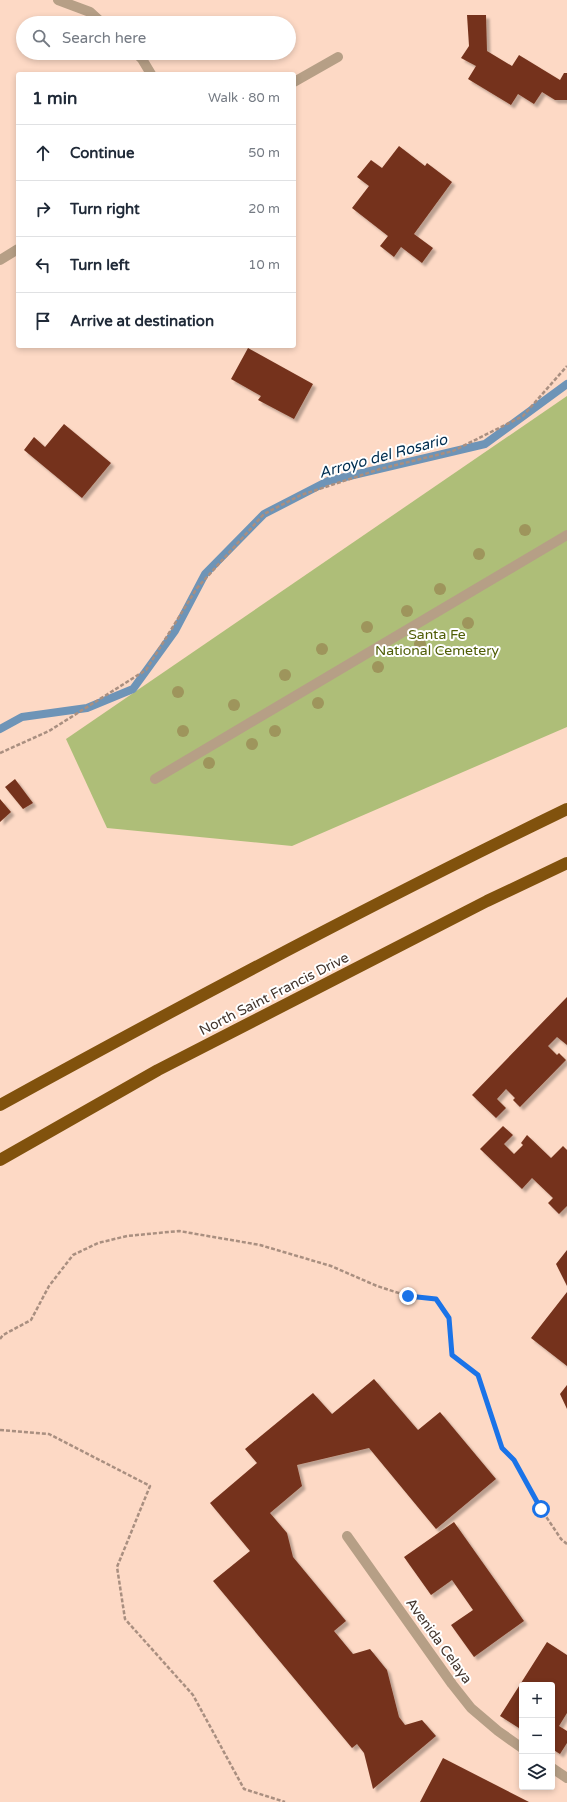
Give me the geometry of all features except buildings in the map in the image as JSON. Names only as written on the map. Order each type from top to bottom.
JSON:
[{"type":"highway","points":[[0,1105],[165,1015],[467,858],[567,809]]},
{"type":"highway","name":"North Saint Francis Drive","points":[[0,1160],[158,1070],[488,901],[567,863]]},
{"type":"street","points":[[58,0],[90,12],[94,16]]},
{"type":"street","points":[[296,81],[338,57]]},
{"type":"street","points":[[143,60],[150,72]]},
{"type":"street","points":[[0,260],[16,250]]},
{"type":"street","points":[[155,779],[567,535]]},
{"type":"street","name":"Avenida Celaya","points":[[347,1536],[452,1684],[471,1708],[498,1731],[519,1746]]},
{"type":"street","points":[[555,1770],[567,1778]]},
{"type":"path","points":[[0,753],[49,731],[146,670],[198,588],[264,514],[301,495],[380,469],[453,451],[523,416],[567,366]]},
{"type":"path","points":[[0,1338],[31,1320],[49,1286],[73,1255],[98,1243],[142,1234],[179,1231],[260,1245],[332,1266],[377,1286],[408,1296],[436,1299],[449,1318],[452,1355],[478,1375],[502,1448],[514,1460],[541,1509],[561,1539],[567,1544]]},
{"type":"path","points":[[0,1430],[49,1434],[150,1486],[117,1567],[125,1619],[194,1695],[244,1789],[285,1802]]},
{"type":"green space","name":"Santa Fe National Cemetery","points":[[567,396],[567,727],[292,846],[107,828],[66,739]]},
{"type":"waterway","name":"Arroyo del Rosario","points":[[0,729],[22,717],[87,708],[133,689],[175,631],[205,574],[264,514],[328,481],[485,444],[567,384]]},
{"type":"route","points":[[408,1296],[436,1299],[449,1318],[452,1355],[478,1375],[502,1448],[514,1460],[541,1509]]}]
